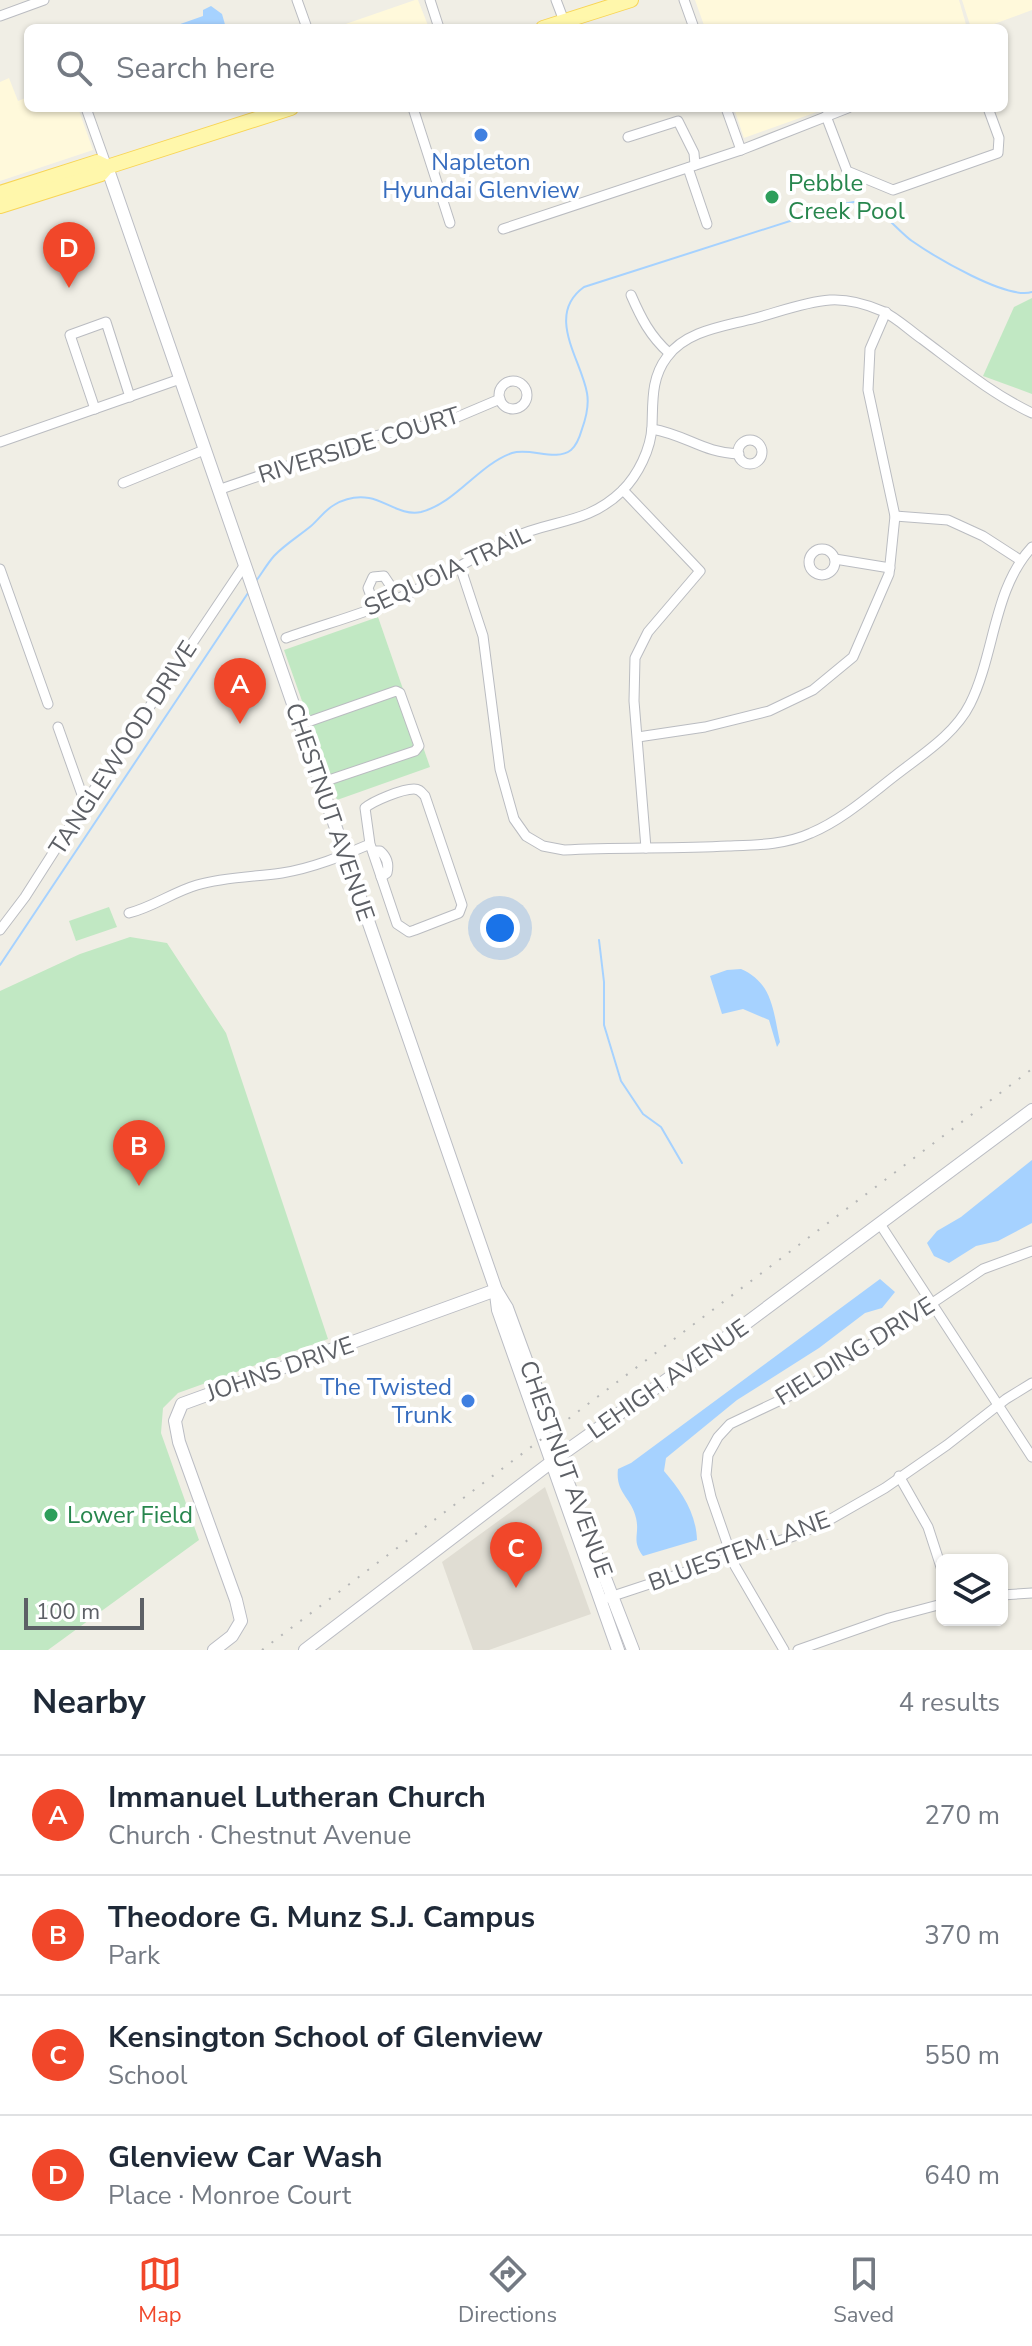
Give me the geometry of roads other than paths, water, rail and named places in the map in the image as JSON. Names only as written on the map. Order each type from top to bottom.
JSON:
[{"type":"main road","points":[[555,24],[611,3],[631,0]]},
{"type":"main road","points":[[0,206],[101,174],[107,167],[279,112]]},
{"type":"main road","points":[[0,193],[97,162],[107,167]]},
{"type":"street","points":[[0,16],[44,0]]},
{"type":"street","points":[[297,0],[306,24]]},
{"type":"street","points":[[430,0],[438,24]]},
{"type":"street","points":[[556,0],[564,21]]},
{"type":"street","points":[[684,0],[693,24]]},
{"type":"street","name":"CHESTNUT AVENUE","points":[[87,112],[496,1290],[507,1308],[554,1436],[555,1460]]},
{"type":"street","points":[[414,112],[450,223]]},
{"type":"street","points":[[727,112],[741,150]]},
{"type":"street","points":[[503,229],[741,150],[837,112]]},
{"type":"street","points":[[826,116],[847,171],[893,190],[998,153],[999,138],[989,112]]},
{"type":"street","points":[[628,137],[678,121],[694,153],[691,166],[707,224]]},
{"type":"street","points":[[631,295],[641,320],[653,338],[669,353],[691,336],[829,300],[848,301],[886,312],[978,381],[1032,413]]},
{"type":"street","points":[[638,737],[705,727],[769,711],[813,690],[853,657],[890,568],[895,516],[868,390],[870,349],[886,312]]},
{"type":"street","points":[[95,409],[70,335],[106,322],[130,397]]},
{"type":"street","name":"SEQUOIA TRAIL","points":[[286,638],[395,600],[515,537],[591,514],[623,490],[644,458],[652,429],[655,381],[669,353]]},
{"type":"street","points":[[0,442],[180,379]]},
{"type":"street","name":"RIVERSIDE COURT","points":[[218,490],[375,436],[448,421],[500,399]]},
{"type":"street","points":[[652,429],[671,432],[705,450],[739,454]]},
{"type":"street","points":[[123,483],[204,450]]},
{"type":"street","points":[[623,490],[700,571],[648,632],[635,658],[634,701],[646,848]]},
{"type":"street","points":[[895,516],[937,518],[960,524],[1020,560]]},
{"type":"street","points":[[460,566],[483,636],[496,746],[514,819],[526,836],[543,846],[564,850],[771,844],[799,838],[830,823],[917,759],[954,727],[970,703],[993,640],[1006,591],[1020,560],[1032,547]]},
{"type":"street","points":[[835,559],[890,568]]},
{"type":"street","points":[[0,569],[48,704]]},
{"type":"street","name":"TANGLEWOOD DRIVE","points":[[0,930],[246,572]]},
{"type":"street","points":[[375,607],[368,588],[370,579],[377,575],[384,576],[395,600]]},
{"type":"street","points":[[299,725],[396,691],[400,693],[419,746],[415,751],[320,783]]},
{"type":"street","points":[[58,727],[85,803]]},
{"type":"street","points":[[413,789],[425,796],[463,908],[456,916],[415,930],[403,929],[397,924],[371,848],[364,815],[370,803],[413,789]]},
{"type":"street","points":[[129,913],[148,908],[199,884],[286,872],[371,848]]},
{"type":"street","name":"LEHIGH AVENUE","points":[[305,1650],[555,1460],[703,1355],[1032,1110]]},
{"type":"street","points":[[880,1224],[1032,1457]]},
{"type":"street","name":"FIELDING DRIVE","points":[[784,1650],[730,1557],[706,1475],[708,1455],[718,1437],[730,1424],[806,1388],[983,1269],[1032,1251]]},
{"type":"street","name":"CHESTNUT AVENUE","points":[[496,1290],[498,1310],[606,1598],[633,1650]]},
{"type":"street","name":"JOHNS DRIVE","points":[[214,1650],[232,1636],[241,1621],[179,1442],[175,1421],[182,1404],[496,1290]]},
{"type":"street","points":[[554,1436],[565,1439],[576,1437],[683,1361],[703,1355]]},
{"type":"street","name":"BLUESTEM LANE","points":[[606,1598],[824,1523],[885,1488],[1032,1383]]},
{"type":"street","points":[[899,1476],[928,1527],[937,1554]]},
{"type":"street","points":[[1008,1595],[1032,1593]]},
{"type":"street","name":"CHESTNUT AVENUE","points":[[606,1598],[618,1650]]},
{"type":"street","points":[[798,1650],[877,1622],[936,1606]]},
{"type":"water","points":[[211,6],[222,14],[225,24],[180,24],[203,16],[203,10]]},
{"type":"water","points":[[741,969],[752,975],[766,990],[780,1042],[777,1047],[769,1020],[743,1009],[722,1014],[710,976]]},
{"type":"water","points":[[1032,1160],[1032,1223],[998,1241],[976,1246],[949,1263],[934,1256],[927,1243],[937,1231],[961,1217]]},
{"type":"water","points":[[880,1279],[895,1292],[882,1308],[865,1313],[819,1348],[737,1400],[666,1458],[664,1471],[686,1502],[694,1520],[697,1540],[643,1556],[637,1541],[636,1518],[621,1490],[618,1469],[631,1463]]},
{"type":"waterway","points":[[256,581],[278,552],[328,509],[342,501],[369,498],[407,512],[421,512],[445,501],[488,466],[512,453],[558,455],[571,450],[583,425],[588,397],[569,338],[567,311],[573,298],[584,287],[843,204],[860,202],[875,208],[912,241],[953,266],[1006,290],[1032,292]]},
{"type":"waterway","points":[[0,965],[248,593]]},
{"type":"waterway","points":[[599,940],[604,982],[604,1025],[621,1081],[643,1114],[661,1127],[682,1163]]},
{"type":"railway","points":[[262,1650],[1032,1069]]},
{"type":"place","name":"Napleton Hyundai Glenview","points":[[481,135]]},
{"type":"place","name":"Pebble Creek Pool","points":[[772,197]]},
{"type":"place","name":"Glenview Car Wash","points":[[69,288]]},
{"type":"place","name":"Immanuel Lutheran Church","points":[[240,724]]},
{"type":"place","name":"Theodore G. Munz S.J. Campus","points":[[139,1186]]},
{"type":"place","name":"The Twisted Trunk","points":[[468,1401]]},
{"type":"place","name":"Lower Field","points":[[51,1515]]},
{"type":"place","name":"Kensington School of Glenview","points":[[516,1588]]}]
